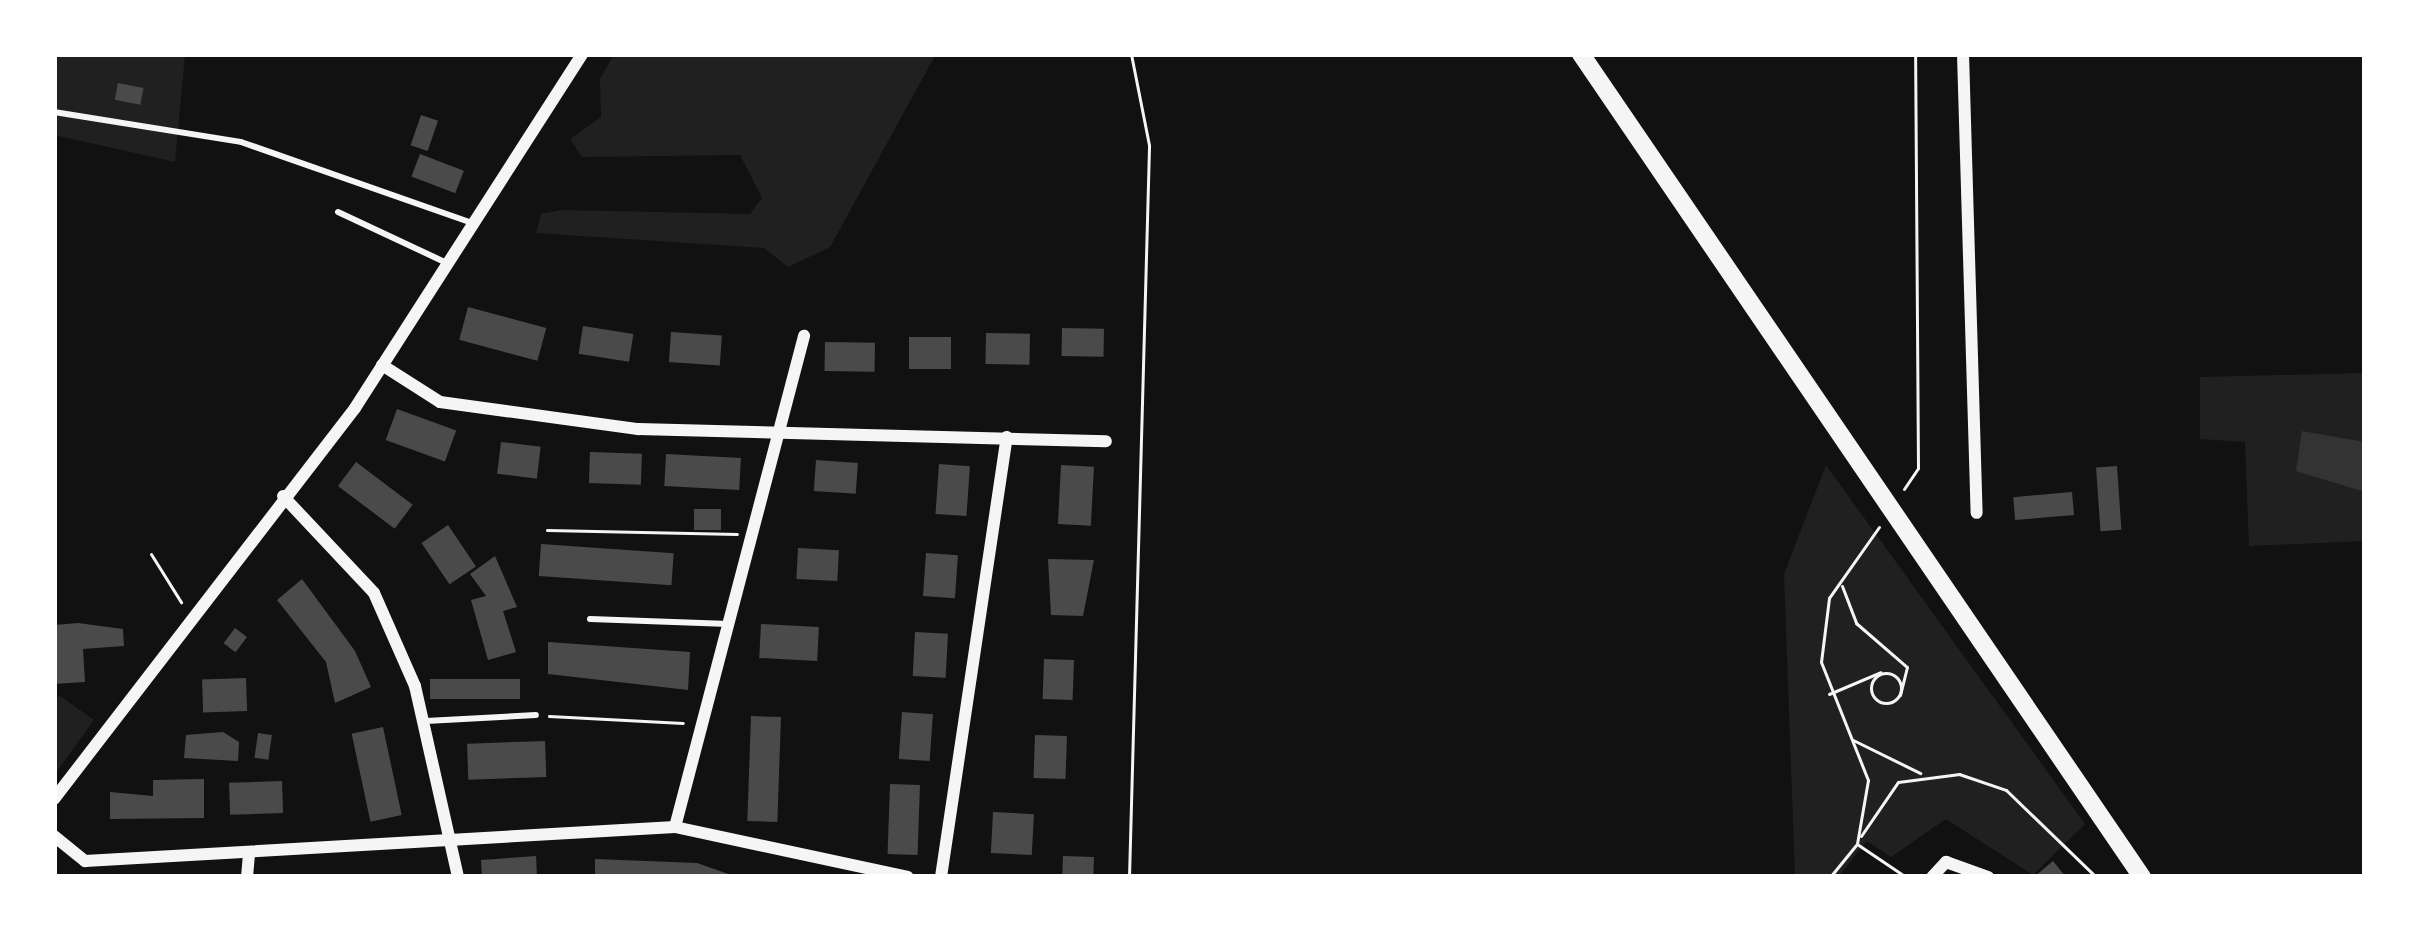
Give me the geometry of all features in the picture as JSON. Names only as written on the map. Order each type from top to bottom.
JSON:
[{"type":"main road","points":[[1581,54],[2142,877]]},
{"type":"street","points":[[54,799],[188,614],[382,365],[477,224],[582,54]]},
{"type":"street","points":[[1964,54],[1977,513]]},
{"type":"street","points":[[675,827],[804,336]]},
{"type":"street","points":[[382,365],[440,402],[638,429],[780,429],[1106,441]]},
{"type":"street","points":[[940,877],[1006,437]]},
{"type":"street","points":[[283,496],[374,593],[423,721],[458,877]]},
{"type":"street","points":[[54,836],[85,861],[249,856],[675,827],[908,877]]},
{"type":"street","points":[[247,877],[249,856]]},
{"type":"street","points":[[1932,877],[1946,862],[1988,877]]},
{"type":"lane","points":[[54,112],[241,142],[477,224]]},
{"type":"lane","points":[[338,212],[449,265]]},
{"type":"lane","points":[[590,619],[729,624]]},
{"type":"lane","points":[[423,721],[536,715]]},
{"type":"path","points":[[1129,877],[1149,145],[1131,54]]},
{"type":"path","points":[[1915,54],[1918,468]]},
{"type":"path","points":[[547,530],[753,534]]},
{"type":"path","points":[[1857,844],[1869,793],[1829,694],[1819,623],[1862,553]]},
{"type":"path","points":[[151,554],[188,614]]},
{"type":"path","points":[[1842,585],[1856,623],[1907,667],[1900,695]]},
{"type":"path","points":[[1829,694],[1858,673],[1882,673],[1900,681],[1900,695]]},
{"type":"path","points":[[1882,673],[1874,698],[1900,695]]},
{"type":"path","points":[[536,715],[703,724]]},
{"type":"path","points":[[1850,738],[1922,773],[2006,790],[2096,877]]},
{"type":"path","points":[[1830,877],[1857,844],[1880,800],[1922,773]]},
{"type":"path","points":[[1857,844],[1906,877]]},
{"type":"shaded area","points":[[54,54],[185,54],[175,162],[54,135]]},
{"type":"shaded area","points":[[614,54],[936,54],[830,247],[788,267],[764,248],[536,233],[541,214],[561,210],[750,214],[762,198],[740,155],[582,157],[570,139],[601,117],[600,79]]},
{"type":"shaded area","points":[[2365,373],[2365,541],[2249,546],[2245,442],[2200,439],[2200,377]]},
{"type":"shaded area","points":[[2302,431],[2365,442],[2365,492],[2296,471]]},
{"type":"shaded area","points":[[1826,465],[2085,824],[2033,875],[1946,819],[1891,857],[1867,841],[1838,877],[1795,877],[1784,574]]},
{"type":"shaded area","points":[[60,696],[94,720],[54,775],[54,699]]},
{"type":"building","points":[[118,83],[144,88],[140,105],[115,100]]},
{"type":"building","points":[[421,115],[438,121],[428,151],[411,145]]},
{"type":"building","points":[[420,154],[464,171],[455,193],[411,176]]},
{"type":"building","points":[[468,307],[546,328],[537,361],[459,340]]},
{"type":"building","points":[[583,326],[633,334],[629,362],[579,354]]},
{"type":"building","points":[[1062,328],[1104,329],[1104,357],[1062,356]]},
{"type":"building","points":[[671,332],[722,336],[720,365],[669,362]]},
{"type":"building","points":[[986,333],[1030,334],[1029,365],[985,364]]},
{"type":"building","points":[[909,337],[951,337],[951,369],[909,369]]},
{"type":"building","points":[[825,342],[875,343],[874,372],[824,371]]},
{"type":"building","points":[[397,409],[456,431],[445,462],[386,440]]},
{"type":"building","points":[[501,442],[541,447],[537,479],[497,474]]},
{"type":"building","points":[[590,452],[642,454],[641,485],[589,483]]},
{"type":"building","points":[[666,454],[741,458],[739,490],[664,486]]},
{"type":"building","points":[[816,460],[858,463],[856,494],[814,491]]},
{"type":"building","points":[[356,462],[413,505],[395,529],[338,486]]},
{"type":"building","points":[[939,464],[970,466],[966,516],[936,514]]},
{"type":"building","points":[[1061,465],[1094,467],[1091,526],[1058,524]]},
{"type":"building","points":[[2117,466],[2121,530],[2101,531],[2096,467]]},
{"type":"building","points":[[2072,492],[2074,515],[2015,520],[2013,497]]},
{"type":"building","points":[[694,509],[721,509],[721,530],[694,530]]},
{"type":"building","points":[[448,525],[476,566],[449,584],[421,543]]},
{"type":"building","points":[[541,544],[674,553],[671,585],[539,576]]},
{"type":"building","points":[[798,548],[839,550],[837,581],[796,579]]},
{"type":"building","points":[[926,553],[958,555],[955,598],[923,596]]},
{"type":"building","points":[[495,556],[517,607],[503,611],[516,652],[488,660],[471,600],[486,596],[470,574]]},
{"type":"building","points":[[1048,559],[1094,560],[1083,616],[1051,615]]},
{"type":"building","points":[[302,579],[355,651],[371,687],[335,703],[326,662],[277,600]]},
{"type":"building","points":[[761,624],[819,627],[817,661],[759,658]]},
{"type":"building","points":[[54,625],[123,629],[124,646],[83,649],[85,682],[54,684]]},
{"type":"building","points":[[235,628],[247,637],[236,652],[224,643]]},
{"type":"building","points":[[915,632],[948,634],[946,678],[913,676]]},
{"type":"building","points":[[548,642],[690,652],[688,690],[548,674]]},
{"type":"building","points":[[1044,659],[1074,660],[1073,700],[1043,699]]},
{"type":"building","points":[[246,678],[247,711],[203,713],[202,680]]},
{"type":"building","points":[[430,679],[520,679],[520,699],[430,699]]},
{"type":"building","points":[[902,712],[933,714],[930,761],[899,759]]},
{"type":"building","points":[[751,716],[781,717],[777,822],[747,821]]},
{"type":"building","points":[[383,727],[402,815],[370,822],[352,734]]},
{"type":"building","points":[[223,732],[239,742],[238,761],[184,758],[186,735]]},
{"type":"building","points":[[258,733],[272,735],[268,760],[255,758]]},
{"type":"building","points":[[1035,735],[1067,736],[1065,779],[1033,778]]},
{"type":"building","points":[[545,741],[546,777],[468,780],[467,744]]},
{"type":"building","points":[[204,779],[204,818],[110,819],[110,792],[153,796],[153,780]]},
{"type":"building","points":[[282,781],[283,813],[230,815],[229,783]]},
{"type":"building","points":[[890,784],[920,785],[918,855],[888,854]]},
{"type":"building","points":[[993,812],[1034,814],[1032,855],[991,853]]},
{"type":"building","points":[[536,856],[537,877],[482,877],[481,860]]},
{"type":"building","points":[[1063,856],[1094,857],[1093,877],[1062,877]]},
{"type":"building","points":[[595,859],[697,863],[737,877],[595,877]]},
{"type":"building","points":[[2053,861],[2066,877],[2034,877]]}]
